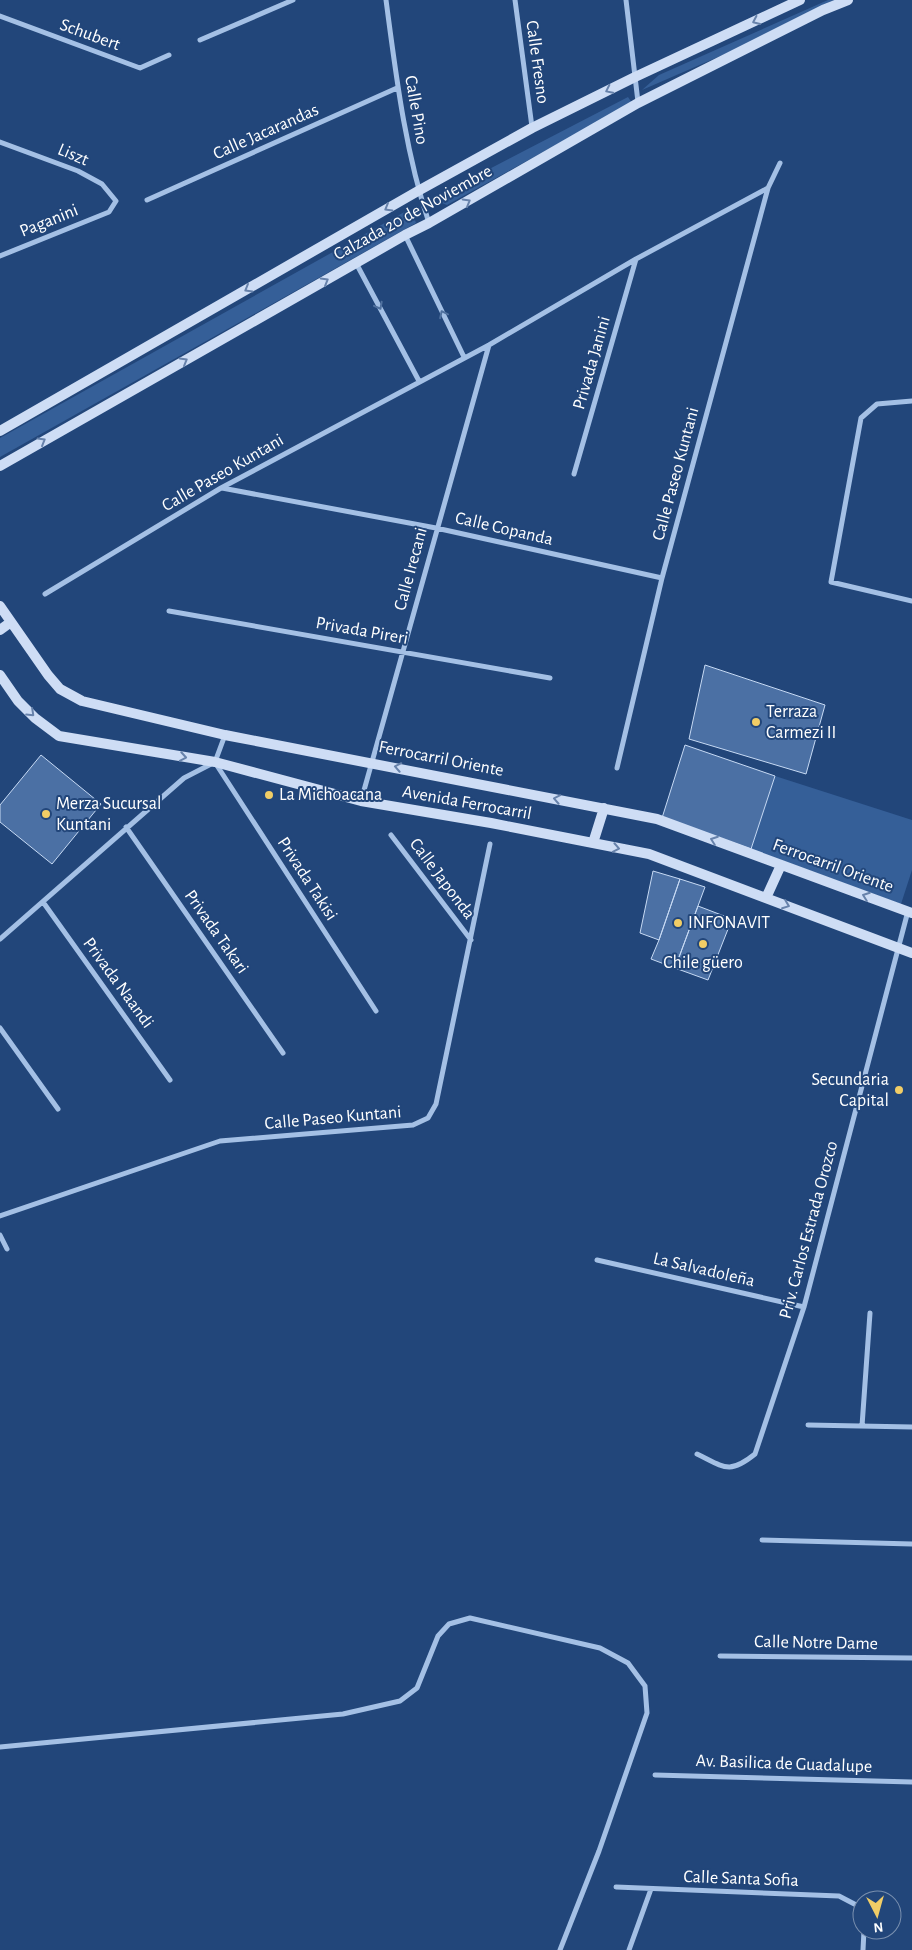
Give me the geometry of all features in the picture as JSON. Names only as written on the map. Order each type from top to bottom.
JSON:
[{"type":"main road","name":"Calzada 20 de Noviembre","points":[[0,431],[418,191],[532,128],[635,77],[800,0]]},
{"type":"main road","name":"Calzada 20 de Noviembre","points":[[0,466],[638,103],[823,10],[848,0]]},
{"type":"main road","name":"Ferrocarril Oriente","points":[[0,606],[48,675],[60,689],[82,701],[225,735],[373,762],[657,819],[910,912]]},
{"type":"main road","points":[[0,630],[11,622]]},
{"type":"main road","name":"Avenida Ferrocarril","points":[[0,675],[18,701],[35,718],[59,736],[215,762],[361,800],[649,854],[912,953]]},
{"type":"main road","points":[[593,843],[604,808]]},
{"type":"main road","points":[[766,898],[781,865]]},
{"type":"street","points":[[200,40],[292,0]]},
{"type":"street","name":"Calle Pino","points":[[386,0],[397,88],[418,191],[429,223]]},
{"type":"street","name":"Calle Fresno","points":[[515,0],[532,128]]},
{"type":"street","points":[[626,0],[638,103]]},
{"type":"street","name":"Schubert","points":[[0,16],[140,68],[169,55]]},
{"type":"street","name":"Calle Jacarandas","points":[[146,200],[397,88]]},
{"type":"street","name":"Liszt","points":[[0,142],[78,171],[102,184],[116,202],[109,212]]},
{"type":"street","name":"Calle Paseo Kuntani","points":[[617,768],[662,578],[768,188],[780,163]]},
{"type":"street","name":"Calle Paseo Kuntani","points":[[45,594],[221,488],[489,345],[636,259],[768,188]]},
{"type":"street","name":"Paganini","points":[[0,256],[109,212]]},
{"type":"street","points":[[405,235],[464,358]]},
{"type":"street","name":"Privada Janini","points":[[574,474],[636,259]]},
{"type":"street","points":[[356,263],[419,381]]},
{"type":"street","name":"Calle Irecani","points":[[361,800],[489,345]]},
{"type":"street","points":[[912,401],[877,404],[861,418],[831,582],[912,601]]},
{"type":"street","name":"Calle Copanda","points":[[221,488],[436,528],[662,578]]},
{"type":"street","name":"Privada Pireri","points":[[169,611],[550,678]]},
{"type":"street","points":[[0,939],[184,778],[215,762],[225,735]]},
{"type":"street","name":"Privada Takisi","points":[[215,762],[376,1011]]},
{"type":"street","name":"Privada Takari","points":[[126,828],[283,1053]]},
{"type":"street","name":"Calle Japonda","points":[[391,835],[471,940]]},
{"type":"street","name":"Calle Paseo Kuntani","points":[[0,1216],[220,1141],[413,1125],[428,1118],[436,1104],[490,844]]},
{"type":"street","name":"Privada Naandi","points":[[43,902],[170,1080]]},
{"type":"street","name":"Ferrocarril Oriente","points":[[897,947],[910,912]]},
{"type":"street","name":"Priv. Carlos Estrada Orozco","points":[[697,1454],[726,1468],[740,1466],[754,1454],[804,1308],[897,947]]},
{"type":"street","points":[[0,1028],[58,1109]]},
{"type":"street","points":[[0,1235],[7,1248]]},
{"type":"street","name":"La Salvadoleña","points":[[597,1260],[804,1308]]},
{"type":"street","points":[[862,1426],[870,1313]]},
{"type":"street","points":[[808,1425],[912,1427]]},
{"type":"street","points":[[762,1540],[912,1544]]},
{"type":"street","points":[[0,1747],[343,1714],[400,1701],[417,1688],[438,1636],[449,1624],[470,1618],[600,1648],[628,1663],[645,1686],[647,1713],[599,1851],[560,1950]]},
{"type":"street","name":"Calle Notre Dame","points":[[720,1656],[912,1658]]},
{"type":"street","name":"Av. Basilica de Guadalupe","points":[[655,1775],[912,1782]]},
{"type":"street","name":"Calle Santa Sofia","points":[[616,1887],[839,1896],[852,1903]]},
{"type":"street","points":[[629,1950],[651,1889]]},
{"type":"shaded area","points":[[828,0],[849,0],[642,90],[659,75]]},
{"type":"shaded area","points":[[628,97],[632,103],[447,205],[439,202],[441,194]]},
{"type":"shaded area","points":[[408,210],[413,214],[416,223],[0,457],[0,438]]},
{"type":"shaded area","points":[[775,776],[912,820],[912,870],[901,904],[751,849]]},
{"type":"building","name":"Terraza Carmezi II","points":[[705,665],[825,705],[806,774],[689,739]]},
{"type":"building","points":[[685,745],[775,776],[751,849],[662,818]]},
{"type":"building","name":"Merza Sucursal Kuntani","points":[[41,755],[101,804],[52,864],[0,822],[0,805]]},
{"type":"building","points":[[653,871],[680,879],[659,940],[640,933]]},
{"type":"building","name":"INFONAVIT","points":[[680,879],[705,887],[675,968],[651,959]]},
{"type":"building","name":"Chile güero","points":[[698,906],[732,919],[708,980],[675,968]]},
{"type":"place","name":"Terraza Carmezi II","points":[[756,722]]},
{"type":"place","name":"La Michoacana","points":[[269,795]]},
{"type":"place","name":"Merza Sucursal Kuntani","points":[[46,814]]},
{"type":"place","name":"INFONAVIT","points":[[678,923]]},
{"type":"place","name":"Chile güero","points":[[703,944]]},
{"type":"place","name":"Secundaria Capital","points":[[899,1090]]}]
